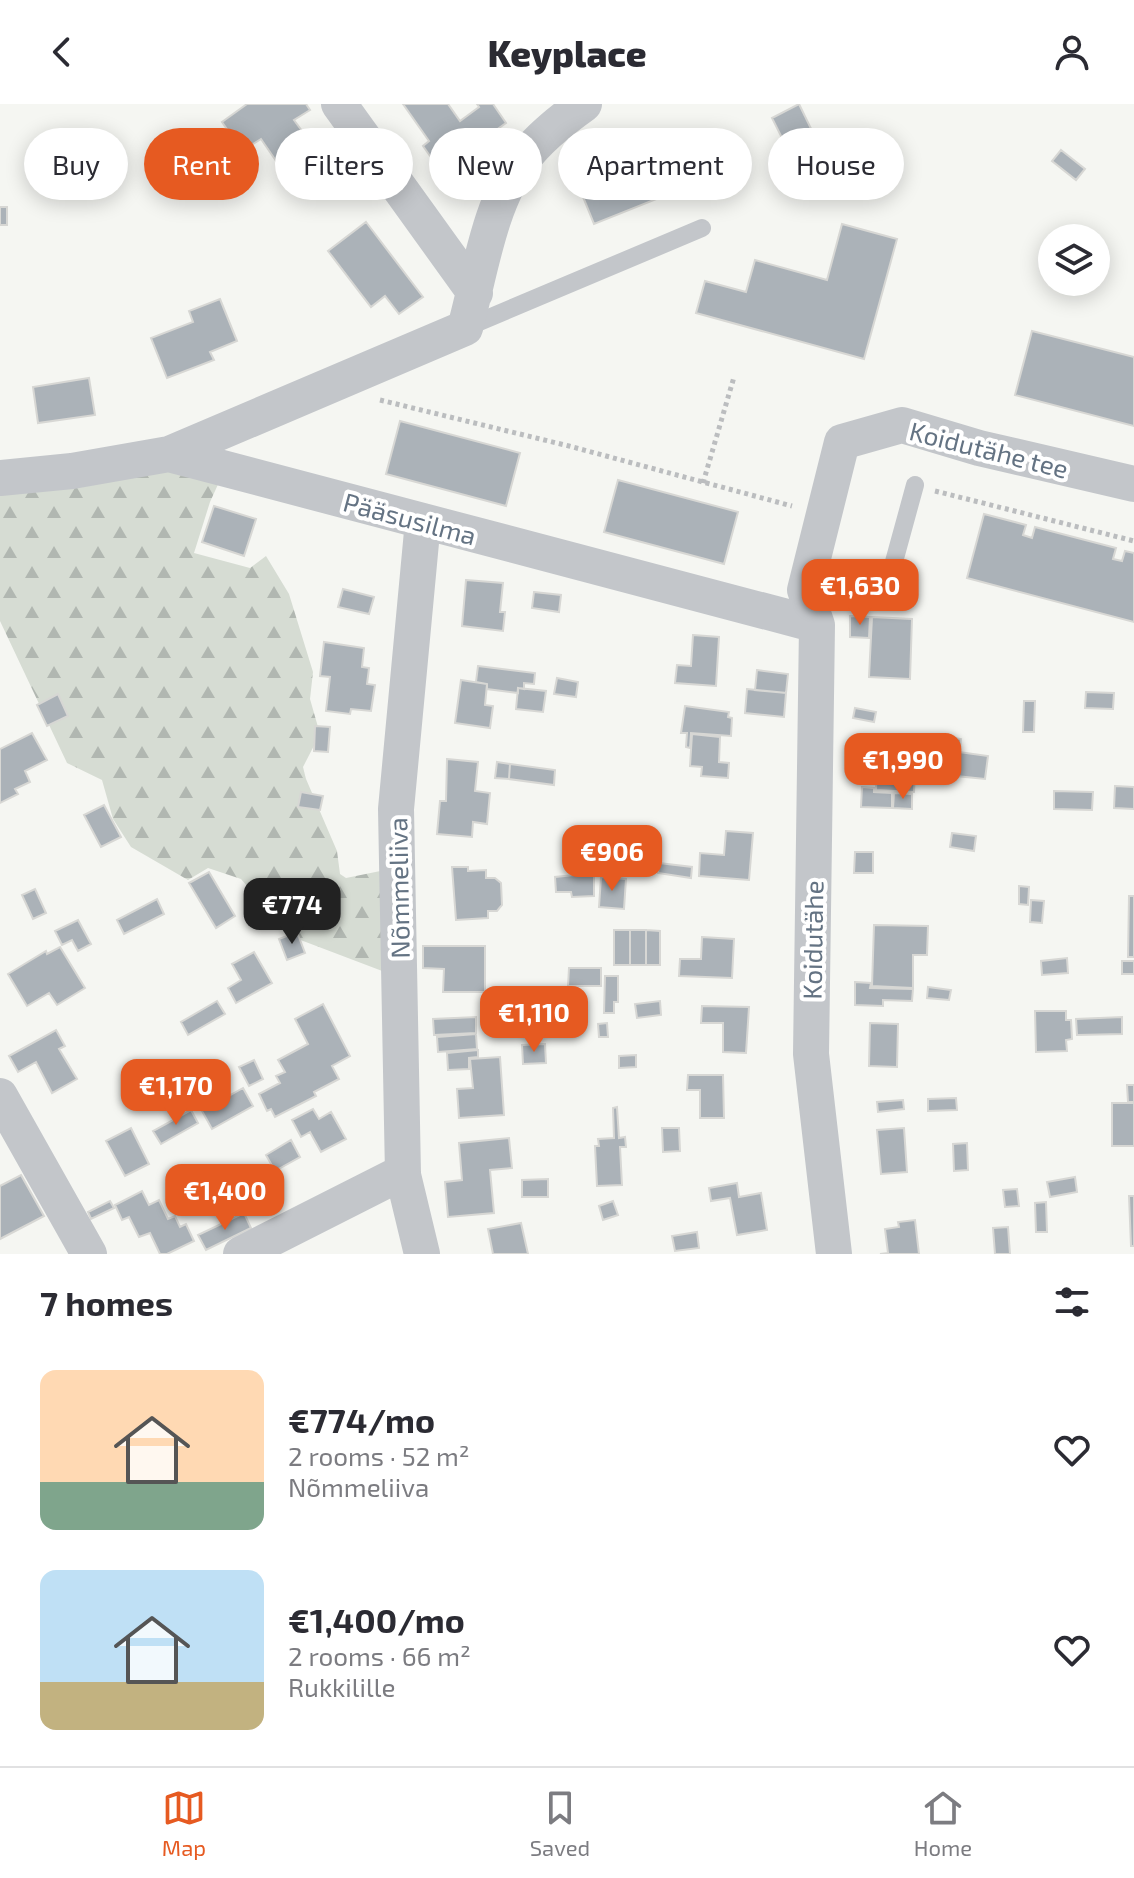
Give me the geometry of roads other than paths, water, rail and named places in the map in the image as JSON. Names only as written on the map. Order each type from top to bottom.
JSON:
[{"type":"street","points":[[339,104],[475,293]]},
{"type":"street","points":[[169,454],[465,328],[497,207],[524,158],[567,116],[584,104]]},
{"type":"street","name":"Koidutähe tee","points":[[805,590],[842,442],[902,425],[979,448],[1134,484]]},
{"type":"street","name":"Pääsusilma","points":[[0,478],[72,471],[169,454],[817,625]]},
{"type":"street","name":"Nõmmeliiva","points":[[422,1254],[403,1172],[396,809],[423,521]]},
{"type":"street","points":[[805,590],[817,625]]},
{"type":"street","name":"Koidutähe","points":[[817,625],[811,1054],[834,1254]]},
{"type":"street","points":[[0,1096],[89,1254]]},
{"type":"street","points":[[241,1254],[403,1172]]},
{"type":"lane","points":[[465,328],[702,228]]},
{"type":"lane","points":[[805,590],[838,580],[889,580],[915,485]]}]
